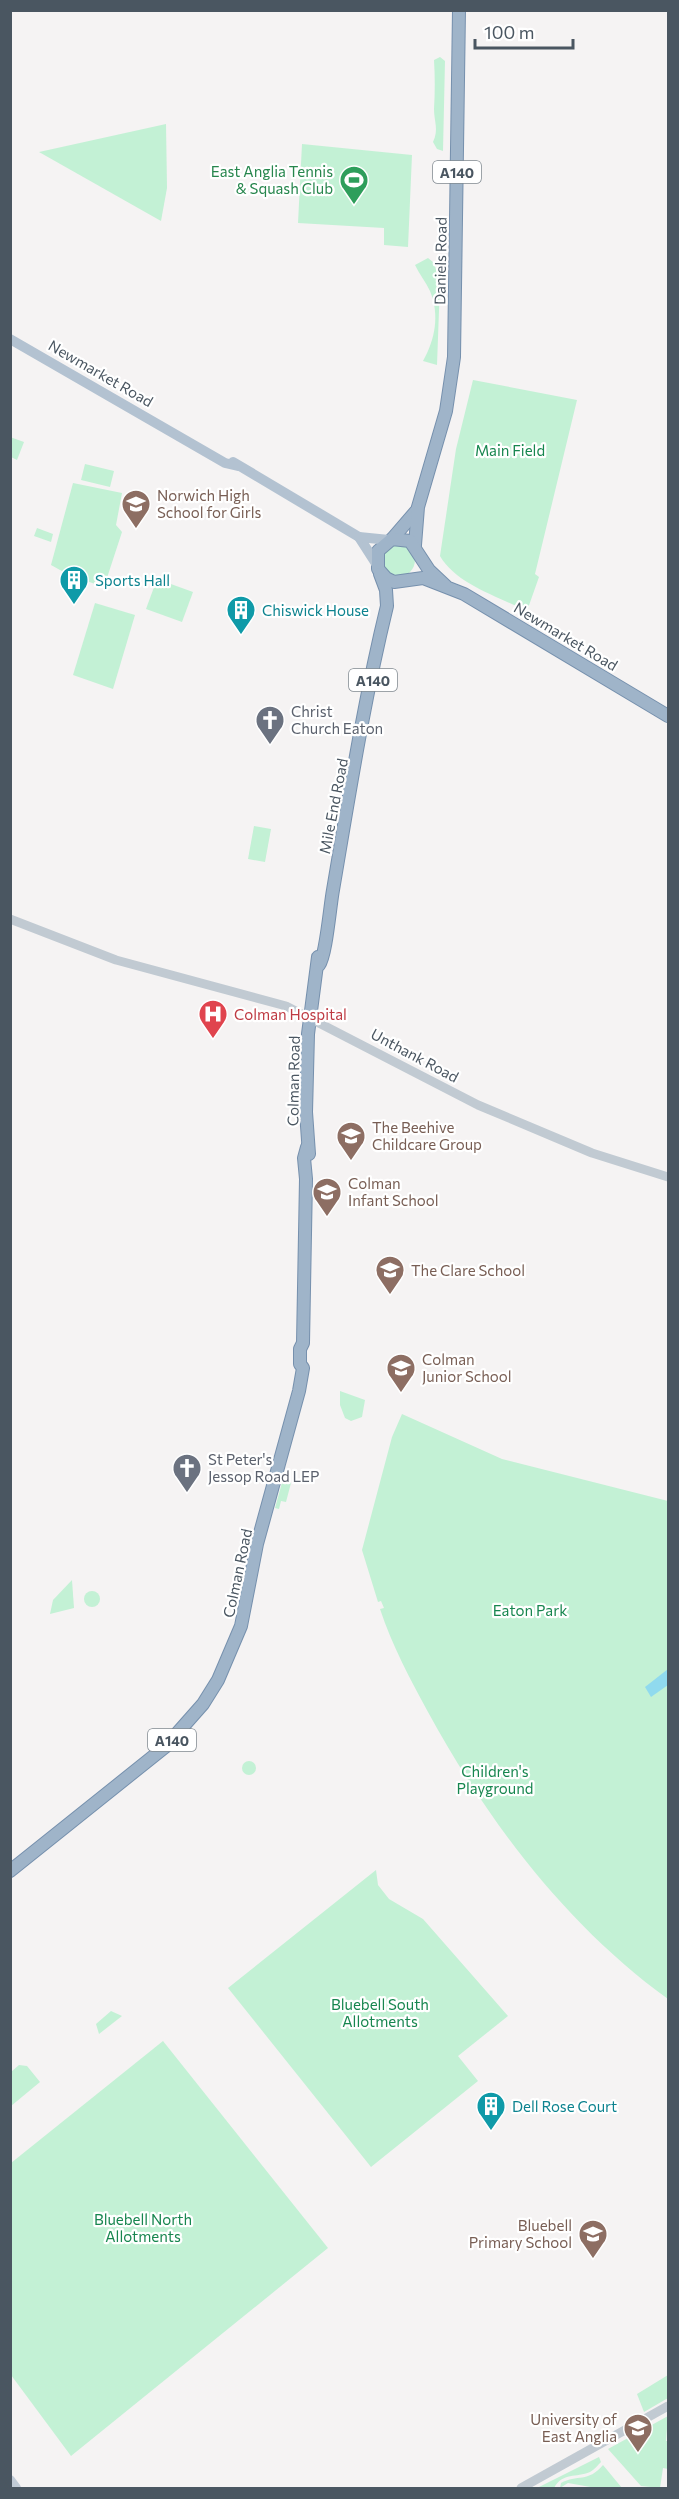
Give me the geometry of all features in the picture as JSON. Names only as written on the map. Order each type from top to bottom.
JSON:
[{"type":"highway","name":"Daniels Road","points":[[418,550],[418,507],[446,411],[454,357],[459,10]]},
{"type":"highway","name":"Daniels Road","points":[[390,539],[418,507]]},
{"type":"highway","name":"Newmarket Road","points":[[390,539],[404,538],[418,550],[429,570],[446,585],[583,663],[669,716]]},
{"type":"highway","name":"A140","points":[[378,568],[378,550],[390,539]]},
{"type":"highway","name":"A140","points":[[407,580],[419,569],[418,550]]},
{"type":"highway","name":"Newmarket Road","points":[[378,568],[390,580],[423,578],[446,585]]},
{"type":"highway","name":"Mile End Road","points":[[310,1016],[321,944],[324,941],[387,606],[386,590],[378,568]]},
{"type":"highway","name":"Mile End Road","points":[[387,606],[407,580]]},
{"type":"highway","name":"Colman Road","points":[[10,1871],[165,1748],[203,1704],[218,1680],[241,1626],[256,1546],[300,1391],[303,1368],[300,1364],[300,1349],[303,1343],[306,1179],[304,1158],[307,1147],[310,1016]]},
{"type":"main road","name":"Newmarket Road","points":[[10,339],[177,433],[225,463],[238,466],[359,537],[390,539]]},
{"type":"main road","name":"Newmarket Road","points":[[359,537],[378,568]]},
{"type":"main road","points":[[10,2480],[16,2488]]},
{"type":"street","name":"Unthank Road","points":[[10,919],[116,960],[274,1002],[310,1016],[478,1106],[574,1146],[669,1177]]},
{"type":"street","points":[[521,2488],[669,2406]]},
{"type":"green space","points":[[440,57],[445,61],[443,151],[437,149],[433,142],[436,129],[434,60]]},
{"type":"green space","points":[[166,124],[167,188],[161,221],[39,152]]},
{"type":"green space","name":"East Anglia Tennis & Squash Club","points":[[302,144],[412,155],[408,247],[384,245],[384,228],[298,223]]},
{"type":"green space","points":[[428,258],[434,263],[440,283],[437,365],[423,361],[431,345],[435,327],[435,309],[430,291],[415,265]]},
{"type":"green space","name":"Main Field","points":[[473,380],[577,400],[535,574],[539,577],[527,611],[467,582],[447,566],[440,556],[456,449]]},
{"type":"green space","points":[[10,437],[24,442],[17,460],[11,457]]},
{"type":"green space","points":[[85,464],[114,471],[110,487],[81,480]]},
{"type":"green space","points":[[73,483],[122,493],[116,525],[122,532],[104,587],[69,575],[51,565]]},
{"type":"green space","points":[[37,528],[53,534],[51,542],[34,536]]},
{"type":"green space","points":[[398,543],[410,548],[415,560],[410,572],[398,577],[386,572],[381,560],[386,548]]},
{"type":"green space","points":[[157,579],[193,592],[182,622],[146,609]]},
{"type":"green space","points":[[95,603],[135,615],[113,689],[73,675]]},
{"type":"green space","points":[[254,826],[271,829],[265,862],[248,859]]},
{"type":"green space","points":[[340,1391],[365,1400],[362,1417],[351,1421],[345,1418],[340,1405]]},
{"type":"green space","name":"Eaton Park","points":[[402,1414],[502,1459],[668,1501],[668,1999],[596,1939],[563,1905],[504,1832],[451,1753],[396,1649],[380,1609],[384,1608],[381,1601],[378,1602],[362,1550],[392,1437]]},
{"type":"green space","points":[[287,1478],[291,1483],[286,1502],[281,1501],[279,1509],[275,1508],[283,1479]]},
{"type":"green space","points":[[72,1580],[74,1608],[50,1614],[53,1600]]},
{"type":"green space","points":[[89,1591],[95,1591],[100,1599],[98,1605],[89,1607],[84,1602],[84,1596]]},
{"type":"green space","points":[[246,1761],[252,1761],[256,1768],[252,1775],[246,1775],[242,1771],[242,1765]]},
{"type":"green space","name":"Bluebell South Allotments","points":[[376,1870],[378,1885],[389,1899],[423,1919],[508,2016],[458,2056],[478,2081],[371,2167],[228,1988]]},
{"type":"green space","points":[[111,2011],[122,2016],[99,2034],[96,2024]]},
{"type":"green space","name":"Bluebell North Allotments","points":[[163,2041],[328,2248],[71,2456],[11,2375],[11,2163]]},
{"type":"green space","points":[[19,2065],[27,2066],[40,2082],[11,2106],[11,2072]]},
{"type":"green space","points":[[668,2375],[668,2398],[644,2412],[637,2394]]},
{"type":"green space","points":[[668,2416],[666,2441],[668,2441],[668,2469],[663,2468],[660,2488],[641,2486],[608,2449]]},
{"type":"green space","points":[[599,2457],[601,2462],[590,2472],[566,2477],[554,2488],[537,2488]]},
{"type":"green space","points":[[603,2465],[622,2488],[596,2488],[568,2483],[560,2488],[561,2483],[592,2474]]},
{"type":"water","points":[[668,1669],[668,1685],[651,1697],[645,1687]]},
{"type":"place","name":"East Anglia Tennis & Squash Club","points":[[354,206]]},
{"type":"place","name":"Norwich High School for Girls","points":[[136,530]]},
{"type":"place","name":"Sports Hall","points":[[74,606]]},
{"type":"place","name":"Chiswick House","points":[[241,636]]},
{"type":"place","name":"Christ Church Eaton","points":[[270,746]]},
{"type":"place","name":"Colman Hospital","points":[[213,1040]]},
{"type":"place","name":"The Beehive Childcare Group","points":[[351,1162]]},
{"type":"place","name":"Colman Infant School","points":[[327,1218]]},
{"type":"place","name":"The Clare School","points":[[390,1296]]},
{"type":"place","name":"Colman Junior School","points":[[401,1394]]},
{"type":"place","name":"St Peter's Jessop Road LEP","points":[[187,1494]]},
{"type":"place","name":"Dell Rose Court","points":[[491,2132]]},
{"type":"place","name":"Bluebell Primary School","points":[[593,2260]]},
{"type":"place","name":"University of East Anglia","points":[[638,2454]]},
{"type":"park label","name":"Children's Playground","points":[[495,1780]]}]
